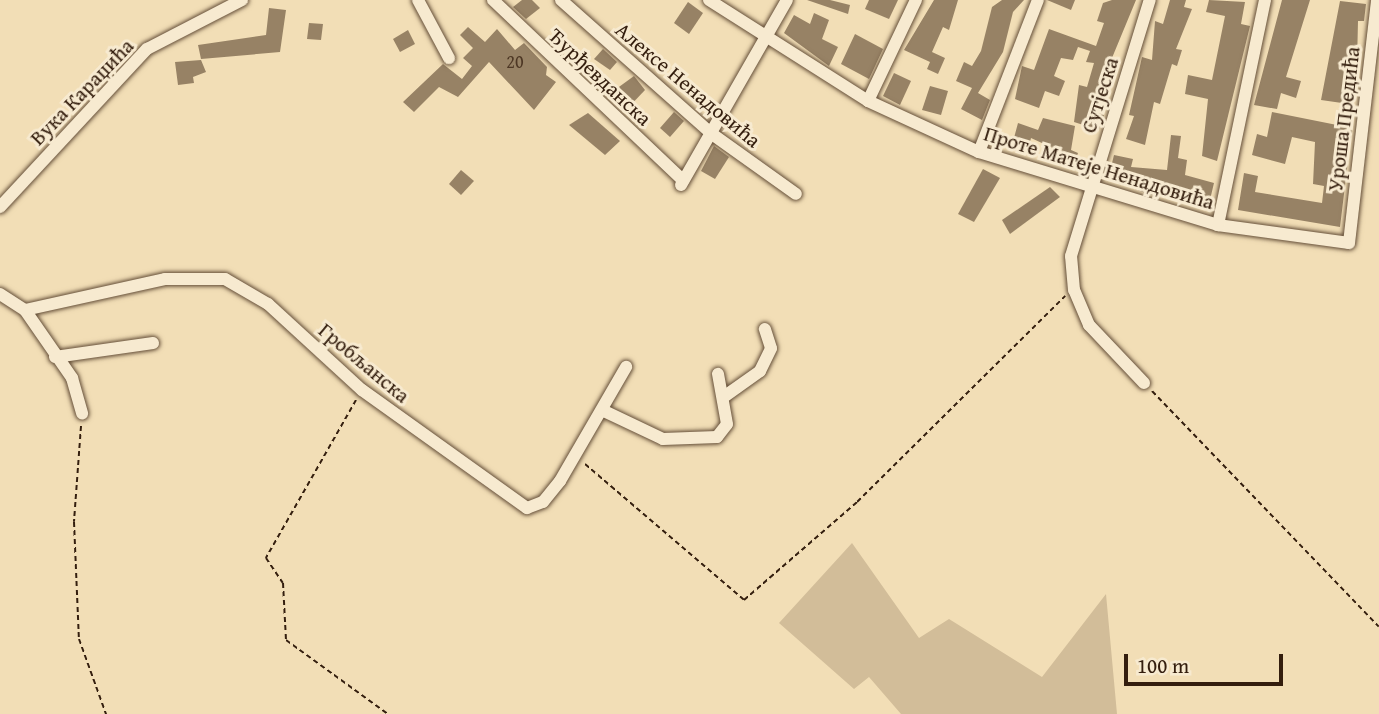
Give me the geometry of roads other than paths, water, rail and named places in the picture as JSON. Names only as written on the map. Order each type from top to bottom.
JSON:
[{"type":"street","name":"Вука Караџића","points":[[0,207],[147,49],[242,0]]},
{"type":"street","points":[[418,0],[449,58]]},
{"type":"street","name":"Ђурђевданска","points":[[493,0],[681,183],[712,134]]},
{"type":"street","name":"Алексе Ненадовића","points":[[561,0],[712,134],[796,194]]},
{"type":"street","name":"Проте Матеје Ненадовића","points":[[709,0],[764,40],[868,101],[979,152],[1090,189],[1218,225],[1349,243]]},
{"type":"street","points":[[712,134],[787,0]]},
{"type":"street","points":[[868,101],[916,0]]},
{"type":"street","points":[[979,152],[1038,0]]},
{"type":"street","name":"Сутјеска","points":[[1144,383],[1088,326],[1074,290],[1071,256],[1150,0]]},
{"type":"street","points":[[1218,225],[1265,0]]},
{"type":"street","name":"Уроша Предића","points":[[1349,243],[1377,0]]},
{"type":"street","name":"Гробљанска","points":[[25,310],[165,279],[225,279],[268,304],[362,390],[527,508],[543,502],[576,457],[604,411],[626,367]]},
{"type":"street","points":[[0,294],[25,310],[72,378],[82,414]]},
{"type":"street","points":[[725,396],[760,371],[771,348],[765,329]]},
{"type":"street","points":[[55,357],[153,343]]},
{"type":"street","points":[[604,411],[644,433],[689,442],[724,431],[725,396],[718,374]]}]
